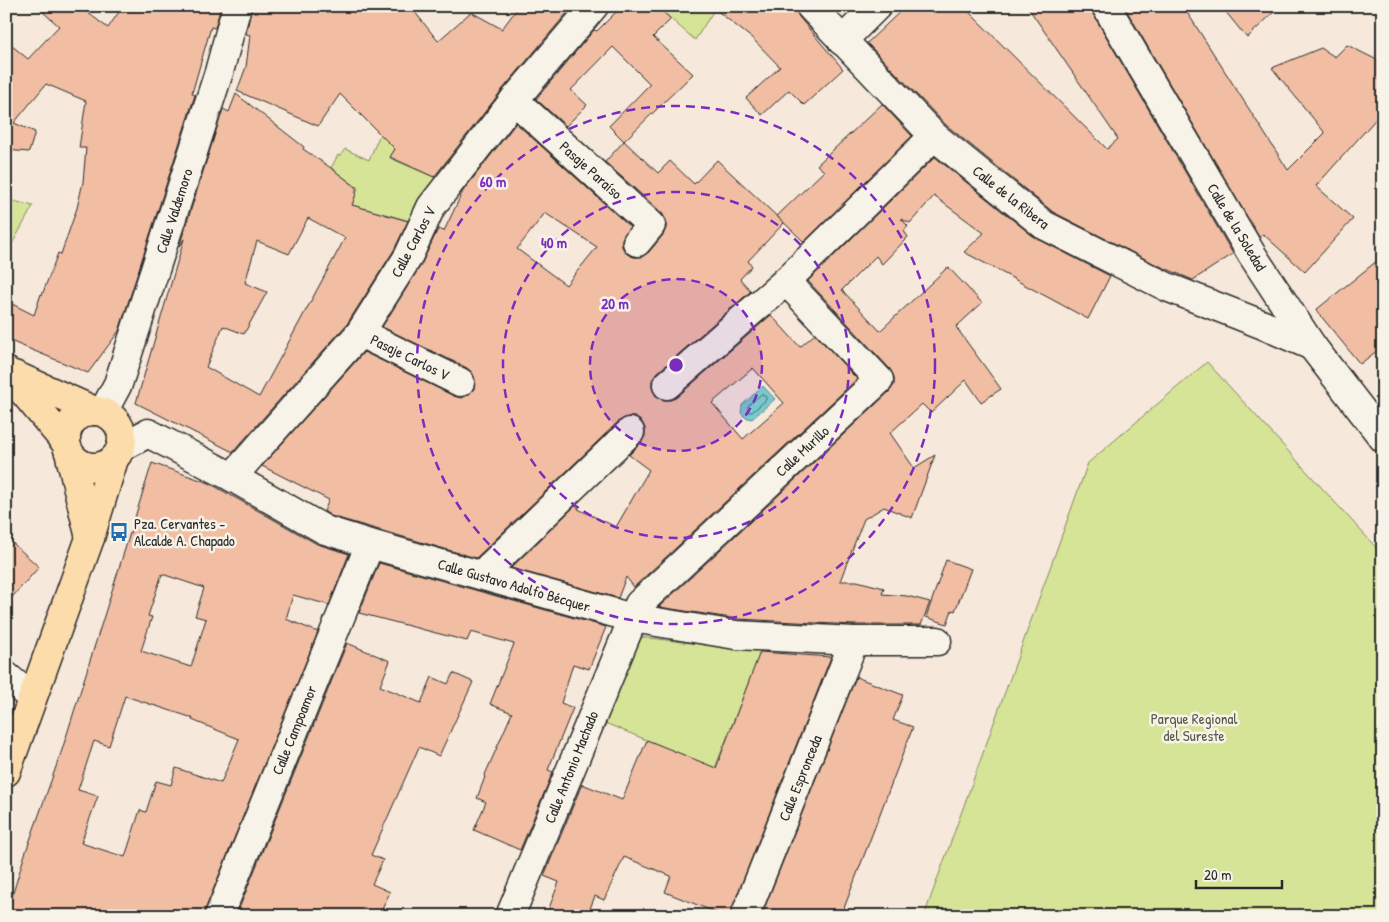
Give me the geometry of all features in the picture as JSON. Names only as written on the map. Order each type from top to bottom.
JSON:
[{"type":"main road","points":[[6,772],[90,538],[123,438],[117,422],[110,415],[8,372]]},
{"type":"main road","points":[[8,372],[68,448],[74,460],[82,465],[99,467],[118,453]]},
{"type":"main road","points":[[90,538],[68,448],[67,433],[70,424],[77,417],[85,412],[99,411]]},
{"type":"street","name":"Calle Valdemoro","points":[[99,411],[118,384],[219,72],[237,6]]},
{"type":"street","name":"Calle Carlos V","points":[[232,477],[360,333],[408,257],[431,207],[514,100],[594,6]]},
{"type":"street","name":"Calle de la Ribera","points":[[810,6],[934,136],[1044,225],[1167,287],[1312,346]]},
{"type":"street","points":[[842,41],[877,6]]},
{"type":"street","name":"Calle de la Soledad","points":[[1106,6],[1251,253],[1312,346],[1383,438]]},
{"type":"street","name":"Pasaje Paraíso","points":[[514,100],[651,225],[637,242]]},
{"type":"street","points":[[667,385],[786,281],[934,136]]},
{"type":"street","name":"Calle Murillo","points":[[632,618],[639,604],[879,380],[786,281]]},
{"type":"street","points":[[1260,324],[1271,319],[1276,312],[1280,297]]},
{"type":"street","name":"Pasaje Carlos V","points":[[360,333],[460,382]]},
{"type":"street","points":[[481,575],[630,432]]},
{"type":"street","name":"Calle Gustavo Adolfo Bécquer","points":[[118,453],[148,433],[232,477],[326,530],[632,618],[736,636],[854,640],[937,640]]},
{"type":"street","name":"Calle Campoamor","points":[[218,916],[370,544]]},
{"type":"street","name":"Calle Antonio Machado","points":[[510,916],[632,618]]},
{"type":"street","name":"Calle Espronceda","points":[[745,916],[854,640]]},
{"type":"street","points":[[6,676],[32,698]]},
{"type":"green space","points":[[656,6],[715,6],[716,7],[695,40]]},
{"type":"green space","points":[[380,134],[405,135],[390,158],[436,178],[410,221],[352,205],[358,188],[331,168],[338,155],[340,156],[345,149],[369,160]]},
{"type":"green space","points":[[6,199],[33,206],[6,255]]},
{"type":"green space","name":"Parque Regional del Sureste","points":[[1207,362],[1383,555],[1383,916],[924,916],[1088,463]]},
{"type":"green space","points":[[640,637],[761,651],[715,768],[605,723]]},
{"type":"water","points":[[763,386],[775,399],[752,419],[745,417],[741,413],[742,405]]},
{"type":"building","points":[[36,6],[79,6],[108,28],[123,6],[221,6],[215,28],[211,27],[192,93],[195,95],[119,331],[88,373],[15,343],[6,337],[6,301],[34,315],[58,253],[61,254],[77,208],[83,182],[86,148],[79,148],[86,101],[46,84],[14,123],[35,132],[29,152],[6,150],[6,41],[28,59],[59,26]]},
{"type":"building","points":[[252,6],[410,6],[438,41],[471,12],[502,29],[519,6],[556,6],[567,13],[502,90],[434,177],[390,157],[395,149],[340,94],[318,126],[237,91],[246,67],[250,35],[246,34]]},
{"type":"building","points":[[622,6],[656,6],[671,19],[653,37],[693,74],[624,141],[609,126],[650,84],[613,47],[571,90],[587,105],[566,126],[536,99],[594,30],[597,31]]},
{"type":"building","points":[[711,6],[795,6],[799,17],[843,69],[804,105],[789,90],[762,115],[746,98],[780,67],[753,39]]},
{"type":"building","points":[[906,6],[963,6],[1107,149],[1118,139],[1027,6],[1090,6],[1233,254],[1193,280],[1155,264],[1053,212],[945,124],[867,43]]},
{"type":"building","points":[[1124,6],[1183,6],[1288,170],[1325,133],[1272,68],[1321,48],[1335,57],[1347,45],[1383,63],[1383,111],[1316,186],[1353,219],[1305,272],[1263,234],[1259,237]]},
{"type":"building","points":[[1221,6],[1280,6],[1247,38]]},
{"type":"building","points":[[236,94],[304,147],[303,149],[356,187],[356,194],[352,205],[408,221],[394,250],[347,324],[233,452],[136,403],[184,239],[179,247],[223,109],[229,112]],"holes":[[[308,218],[345,238],[259,397],[206,367],[223,326],[244,334],[267,292],[245,283],[257,241],[289,254]]]},
{"type":"building","points":[[882,104],[912,136],[804,242],[777,216],[824,171],[817,165]]},
{"type":"building","points":[[516,123],[630,227],[622,239],[622,247],[627,254],[634,257],[642,257],[649,252],[663,235],[666,228],[666,220],[662,213],[605,162],[624,141],[658,173],[670,161],[694,184],[717,160],[784,223],[748,261],[752,266],[740,279],[751,291],[657,373],[652,380],[652,388],[656,396],[662,400],[670,400],[677,397],[771,315],[800,347],[815,334],[857,379],[634,587],[626,577],[618,598],[511,568],[575,506],[616,527],[649,470],[629,455],[645,436],[645,428],[642,422],[635,417],[627,417],[619,421],[476,558],[331,516],[324,511],[329,500],[262,466],[364,352],[454,396],[461,398],[468,395],[474,389],[475,380],[473,374],[467,368],[382,327],[421,265],[438,229],[444,231],[463,191]],"holes":[[[545,213],[597,247],[566,285],[517,249]],[[753,368],[784,403],[743,439],[712,403]]]},
{"type":"building","points":[[935,157],[1034,237],[1110,276],[1088,319],[964,252],[984,233],[934,196],[910,223],[901,219],[908,226],[904,231],[908,237],[882,264],[876,256],[842,290],[880,331],[948,267],[982,303],[956,327],[1001,389],[981,402],[966,380],[931,413],[922,404],[890,433],[914,468],[935,455],[912,518],[884,507],[864,519],[840,581],[857,581],[884,588],[882,594],[907,596],[930,602],[921,625],[854,625],[738,619],[659,607],[890,391],[894,385],[894,377],[890,369],[808,281]]},
{"type":"building","points":[[1383,256],[1383,346],[1360,364],[1316,310]]},
{"type":"building","points":[[152,463],[209,483],[317,544],[349,554],[329,605],[293,595],[286,619],[318,632],[204,916],[6,916],[24,857],[62,750]],"holes":[[[162,574],[204,588],[195,616],[206,619],[191,667],[141,651],[152,617],[148,616]],[[125,696],[193,718],[192,720],[239,739],[221,783],[176,768],[171,785],[156,781],[146,812],[140,810],[125,857],[81,843],[98,796],[78,790],[94,741],[109,746]]]},
{"type":"building","points":[[6,537],[39,567],[6,604]]},
{"type":"building","points":[[946,560],[971,569],[955,611],[952,610],[947,624],[926,617]]},
{"type":"building","points":[[379,563],[606,627],[589,669],[573,664],[561,703],[573,708],[548,770],[553,772],[520,850],[474,830],[486,802],[477,798],[484,777],[512,713],[490,704],[514,644],[471,632],[467,641],[359,613]]},
{"type":"building","points":[[347,643],[390,661],[380,686],[421,703],[432,677],[448,684],[453,673],[473,682],[439,756],[419,747],[371,855],[383,860],[372,884],[390,892],[379,916],[236,916]]},
{"type":"building","points":[[760,652],[831,657],[729,916],[665,892],[671,876],[624,857],[604,900],[595,896],[587,916],[546,916],[559,882],[544,876],[582,784],[622,800],[647,740],[716,768]]},
{"type":"building","points":[[856,677],[903,695],[893,720],[913,727],[841,916],[766,916],[762,914]]},
{"type":"place","name":"Pza. Cervantes - Alcalde A. Chapado","points":[[119,532]]}]
